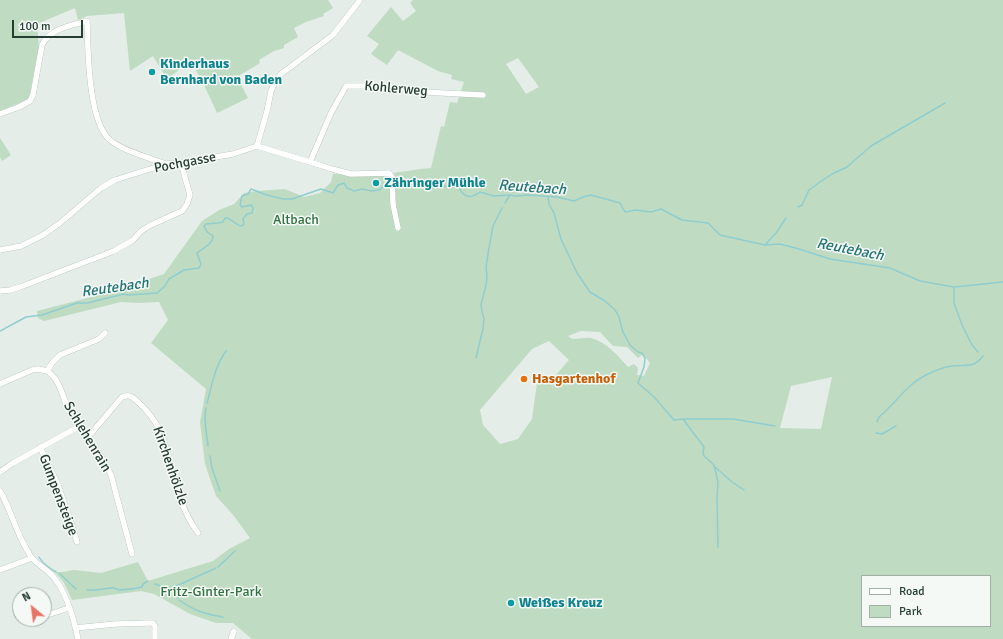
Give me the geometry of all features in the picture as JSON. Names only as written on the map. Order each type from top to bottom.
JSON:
[{"type":"street","points":[[360,0],[333,35],[281,74],[275,82],[271,91],[257,146],[351,174],[390,175],[393,185],[393,204],[398,228]]},
{"type":"street","points":[[0,114],[30,101],[33,95],[44,40],[55,32],[87,21],[89,68],[93,96],[95,109],[104,133],[110,140],[120,147],[166,164]]},
{"type":"street","name":"Kohlerweg","points":[[310,162],[331,113],[346,86],[386,86],[422,92],[483,95]]},
{"type":"street","name":"Pochgasse","points":[[0,250],[21,246],[43,235],[60,223],[101,188],[115,180],[166,164],[232,154],[257,146]]},
{"type":"street","points":[[0,291],[20,287],[114,250],[133,240],[141,231],[151,225],[182,210],[187,204],[190,195],[181,162]]},
{"type":"street","points":[[0,384],[32,370],[38,369],[47,371],[60,355],[99,339],[104,333]]},
{"type":"street","name":"Schlehenrain","points":[[47,371],[51,373],[58,383],[69,411],[78,426],[88,437],[103,459],[111,475],[132,554]]},
{"type":"street","name":"Kirchenhölzle","points":[[88,437],[122,397],[127,395],[132,396],[142,405],[156,422],[165,443],[180,498],[190,521],[198,533]]},
{"type":"street","name":"Gumpensteige","points":[[0,472],[40,447],[78,426]]},
{"type":"street","name":"Gumpensteige","points":[[40,447],[58,484],[77,542]]},
{"type":"street","points":[[0,492],[32,558],[47,570],[55,579],[69,608],[78,639]]},
{"type":"street","points":[[0,570],[32,558]]},
{"type":"street","points":[[52,613],[69,608]]},
{"type":"street","points":[[75,628],[115,624],[153,623],[155,626],[155,639]]},
{"type":"street","points":[[231,639],[234,631]]},
{"type":"green space","points":[[0,0],[328,0],[333,8],[323,14],[324,16],[294,28],[298,37],[284,45],[284,48],[274,51],[259,60],[260,63],[237,77],[248,98],[217,113],[191,61],[167,79],[153,56],[130,71],[124,13],[87,16],[78,20],[75,8],[37,24],[39,47],[29,99],[0,111]]},
{"type":"green space","points":[[413,0],[1003,0],[1003,639],[252,639],[233,623],[216,623],[190,614],[154,594],[141,591],[72,600],[64,583],[55,572],[74,570],[101,573],[138,562],[148,581],[213,561],[229,549],[250,538],[234,516],[216,496],[205,464],[200,422],[206,389],[151,343],[168,320],[159,302],[121,302],[44,321],[38,318],[37,311],[107,293],[164,274],[202,221],[219,210],[234,204],[244,193],[285,189],[304,197],[320,193],[331,182],[333,174],[380,175],[431,168],[441,126],[444,127],[450,102],[457,103],[464,82],[451,79],[452,75],[438,71],[398,50],[387,65],[371,54],[379,44],[367,36],[391,7],[403,21],[416,11],[410,3]],"holes":[[[518,58],[539,87],[526,94],[506,64]],[[581,331],[600,332],[613,346],[627,347],[638,358],[643,354],[650,363],[644,376],[637,375],[638,368],[634,364],[628,367],[612,350],[597,340],[591,338],[572,339],[568,336]],[[549,341],[569,360],[553,378],[542,376],[537,383],[532,419],[518,439],[500,444],[483,425],[480,410],[532,349]],[[832,377],[821,429],[780,428],[791,386]]]},
{"type":"green space","points":[[0,138],[11,155],[2,161],[0,157]]},
{"type":"waterway","points":[[798,207],[802,205],[809,190],[820,182],[847,167],[871,146],[945,103]]},
{"type":"waterway","name":"Reutebach","points":[[393,182],[405,181],[416,177],[422,187],[431,189],[436,183],[448,187],[456,183],[466,196],[472,196],[480,192],[494,196],[529,195],[557,197],[574,201],[591,195],[620,203],[625,212],[635,210],[651,212],[661,209],[682,220],[708,223],[720,235],[765,245],[780,244],[830,259],[890,268],[920,281],[954,287],[1003,282]]},
{"type":"waterway","name":"Reutebach","points":[[0,331],[26,317],[42,315],[77,303],[87,303],[124,294],[157,293],[165,286],[169,279],[184,270],[199,268],[201,264],[197,253],[210,244],[213,239],[213,236],[207,232],[204,226],[206,224],[223,222],[225,218],[230,219],[240,226],[244,224],[243,219],[247,214],[252,213],[253,208],[251,205],[242,207],[240,205],[242,196],[248,194],[251,189],[283,199],[292,199],[321,189],[333,193],[338,185],[344,183],[347,188],[354,191],[362,189],[372,191],[379,190],[390,182]]},
{"type":"waterway","name":"Reutebach","points":[[505,203],[510,195]]},
{"type":"waterway","points":[[548,197],[561,239],[577,273],[590,292],[605,301],[615,310],[619,317],[623,332],[630,345],[638,352],[642,353],[645,358],[644,367],[638,383],[655,398],[674,420],[683,419],[704,447],[704,456],[714,465],[718,482],[718,547]]},
{"type":"waterway","points":[[476,358],[483,329],[484,319],[481,305],[486,285],[486,267],[489,248],[493,226],[502,208]]},
{"type":"waterway","points":[[765,245],[776,233],[786,218]]},
{"type":"waterway","points":[[954,287],[954,303],[962,325],[972,345],[978,352]]},
{"type":"waterway","points":[[207,403],[216,369],[226,351]]},
{"type":"waterway","points":[[877,422],[879,417],[908,388],[921,378],[946,367],[976,363],[983,356]]},
{"type":"waterway","points":[[206,408],[205,422],[208,446]]},
{"type":"waterway","points":[[683,419],[733,419],[775,426]]},
{"type":"waterway","points":[[876,433],[882,434],[896,426]]},
{"type":"waterway","points":[[210,456],[212,468],[220,491]]},
{"type":"waterway","points":[[714,466],[732,482],[744,490]]},
{"type":"waterway","points":[[218,567],[235,551]]},
{"type":"waterway","points":[[39,557],[46,566],[56,572]]},
{"type":"waterway","points":[[155,584],[172,588],[216,568]]},
{"type":"waterway","points":[[60,574],[76,589]]},
{"type":"waterway","points":[[87,590],[113,588],[119,590],[130,589],[142,587],[143,584],[148,581]]},
{"type":"waterway","points":[[172,588],[178,598]]},
{"type":"waterway","points":[[179,600],[200,612],[223,617]]},
{"type":"place","name":"Kinderhaus Bernhard von Baden","points":[[152,72]]},
{"type":"place","name":"Zähringer Mühle","points":[[376,183]]},
{"type":"place","name":"Hasgartenhof","points":[[524,379]]},
{"type":"place","name":"Weißes Kreuz","points":[[511,603]]},
{"type":"park label","name":"Altbach","points":[[296,220]]},
{"type":"park label","name":"Fritz-Ginter-Park","points":[[211,592]]}]
